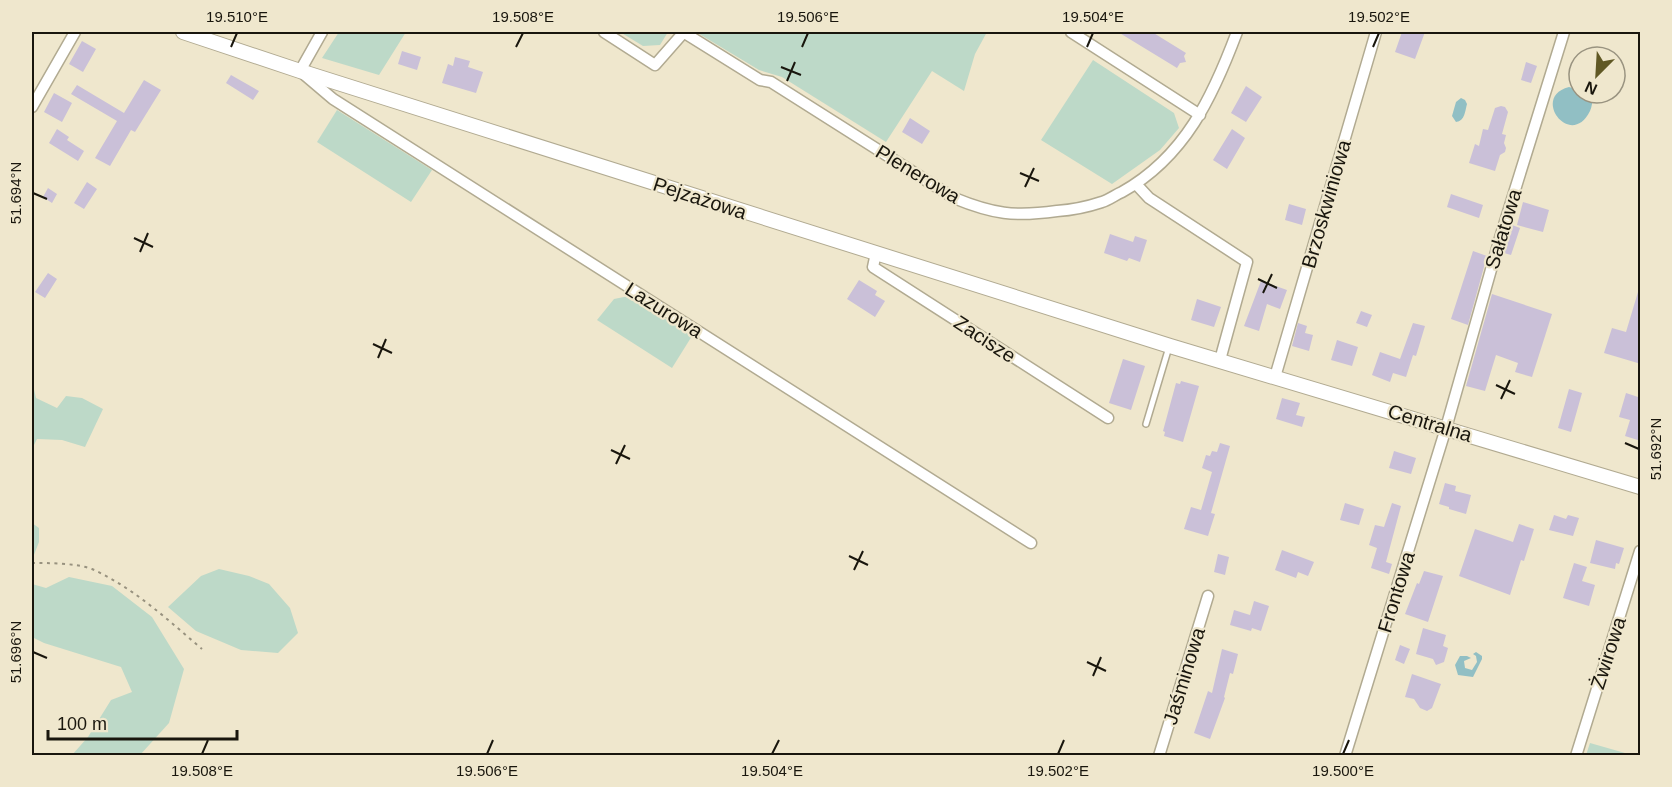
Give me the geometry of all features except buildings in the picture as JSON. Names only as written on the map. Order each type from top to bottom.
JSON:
[{"type":"street","points":[[32,108],[75,32]]},
{"type":"street","name":"Pejzażowa","points":[[183,32],[300,71],[1220,360]]},
{"type":"street","points":[[300,71],[322,32]]},
{"type":"street","points":[[604,32],[655,64],[683,32]]},
{"type":"street","name":"Plenerowa","points":[[683,32],[760,80],[771,82],[954,198],[998,213],[1019,214],[1082,208],[1104,201],[1136,184],[1170,155],[1200,115],[1218,82],[1237,32]]},
{"type":"street","points":[[1071,32],[1200,115]]},
{"type":"street","name":"Brzoskwiniowa","points":[[1275,377],[1376,32]]},
{"type":"street","name":"Sałatowa","points":[[1446,428],[1500,238],[1564,32]]},
{"type":"street","name":"Lazurowa","points":[[300,71],[333,99],[1031,543]]},
{"type":"street","points":[[1136,184],[1149,198],[1247,262],[1220,360]]},
{"type":"street","name":"Zacisze","points":[[876,253],[873,267],[1108,418]]},
{"type":"street","name":"Centralna","points":[[1220,360],[1641,487]]},
{"type":"street","name":"Frontowa","points":[[1346,756],[1446,428]]},
{"type":"street","name":"Żwirowa","points":[[1576,756],[1641,551]]},
{"type":"street","name":"Jaśminowa","points":[[1160,756],[1208,597]]},
{"type":"lane","points":[[1146,424],[1170,346]]},
{"type":"path","points":[[32,563],[53,562],[90,568],[139,595],[202,649]]},
{"type":"green space","points":[[339,32],[406,32],[379,75],[322,58]]},
{"type":"green space","points":[[620,32],[668,32],[660,45],[643,46]]},
{"type":"green space","points":[[696,32],[987,32],[975,54],[964,91],[932,71],[886,142],[782,77],[759,70]]},
{"type":"green space","points":[[1093,60],[1174,113],[1179,128],[1160,150],[1112,184],[1041,140]]},
{"type":"green space","points":[[337,110],[432,170],[411,202],[317,142]]},
{"type":"green space","points":[[629,296],[692,336],[672,368],[597,320],[614,299]]},
{"type":"green space","points":[[32,381],[36,398],[57,408],[66,396],[82,398],[103,409],[85,447],[62,440],[37,439],[32,449]]},
{"type":"green space","points":[[32,523],[39,528],[39,542],[32,560]]},
{"type":"green space","points":[[219,569],[249,576],[269,584],[290,608],[298,633],[278,653],[241,650],[196,631],[168,607],[201,576]]},
{"type":"green space","points":[[69,577],[112,586],[152,617],[184,669],[169,723],[140,755],[72,755],[88,737],[111,700],[132,692],[121,667],[44,643],[32,637],[32,584],[46,588]]},
{"type":"green space","points":[[1590,743],[1632,755],[1586,755]]},
{"type":"water","points":[[1567,88],[1567,105],[1592,105],[1582,122],[1573,125],[1565,123],[1558,117],[1553,109],[1553,100],[1558,93]]},
{"type":"water","points":[[1461,98],[1467,104],[1463,118],[1456,122],[1452,116],[1456,102]]},
{"type":"water","points":[[1476,652],[1482,656],[1482,659],[1473,677],[1458,675],[1455,665],[1460,656],[1471,658],[1464,661],[1465,668],[1472,670],[1477,662],[1473,654]]}]
